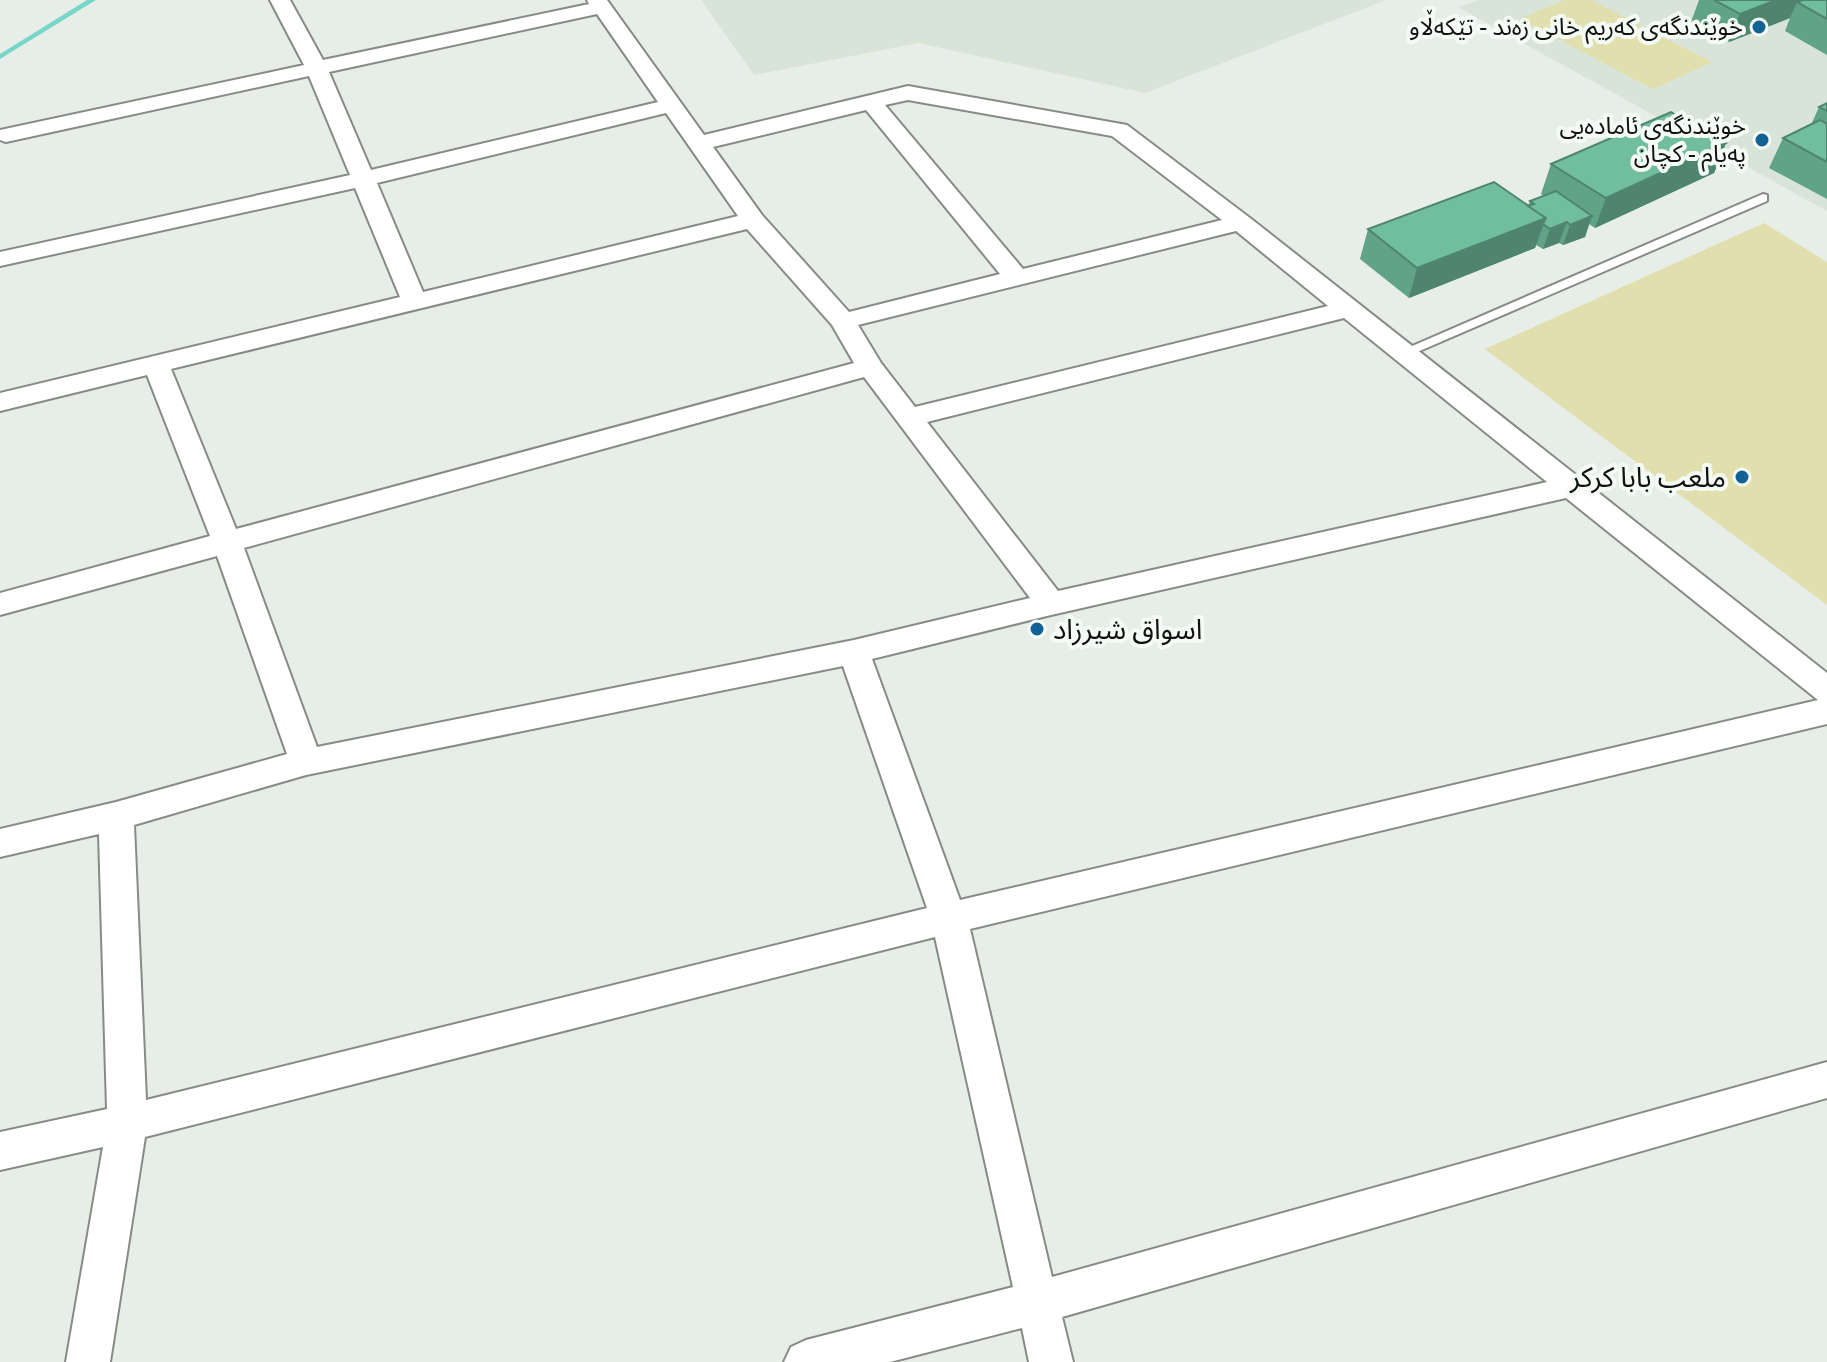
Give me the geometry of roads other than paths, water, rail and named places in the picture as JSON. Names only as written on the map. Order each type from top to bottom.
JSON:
[{"type":"street","points":[[280,0],[318,71],[415,302]]},
{"type":"street","points":[[6,135],[318,71],[600,4],[753,220],[843,321],[870,367],[1051,604]]},
{"type":"street","points":[[701,143],[908,93],[1119,130],[1241,223],[1827,691]]},
{"type":"street","points":[[871,102],[1015,276]]},
{"type":"street","points":[[0,259],[364,179],[672,105]]},
{"type":"street","points":[[0,402],[753,220]]},
{"type":"street","points":[[843,321],[1015,276],[1241,223]]},
{"type":"street","points":[[910,417],[1348,309]]},
{"type":"street","points":[[156,364],[227,543],[306,762]]},
{"type":"street","points":[[0,604],[870,367]]},
{"type":"street","points":[[0,843],[116,816],[306,762],[854,652],[1051,604],[1571,487]]},
{"type":"street","points":[[854,652],[949,918],[1051,1362]]},
{"type":"street","points":[[0,1151],[127,1123],[949,918],[1827,711]]},
{"type":"street","points":[[88,1362],[127,1123],[116,816]]},
{"type":"street","points":[[806,1362],[1039,1302],[1827,1080]]},
{"type":"lane","points":[[1403,353],[1763,198]]},
{"type":"waterway","points":[[0,57],[92,0]]},
{"type":"place","name":"خوێندنگەی کەریم خانی زەند - تێکەڵاو","points":[[1759,27]]},
{"type":"place","name":"خوێندنگەی ئامادەیی پەیام - کچان","points":[[1762,140]]},
{"type":"place","name":"ملعب بابا كركر","points":[[1742,477]]},
{"type":"place","name":"اسواق شيرزاد","points":[[1037,629]]}]
